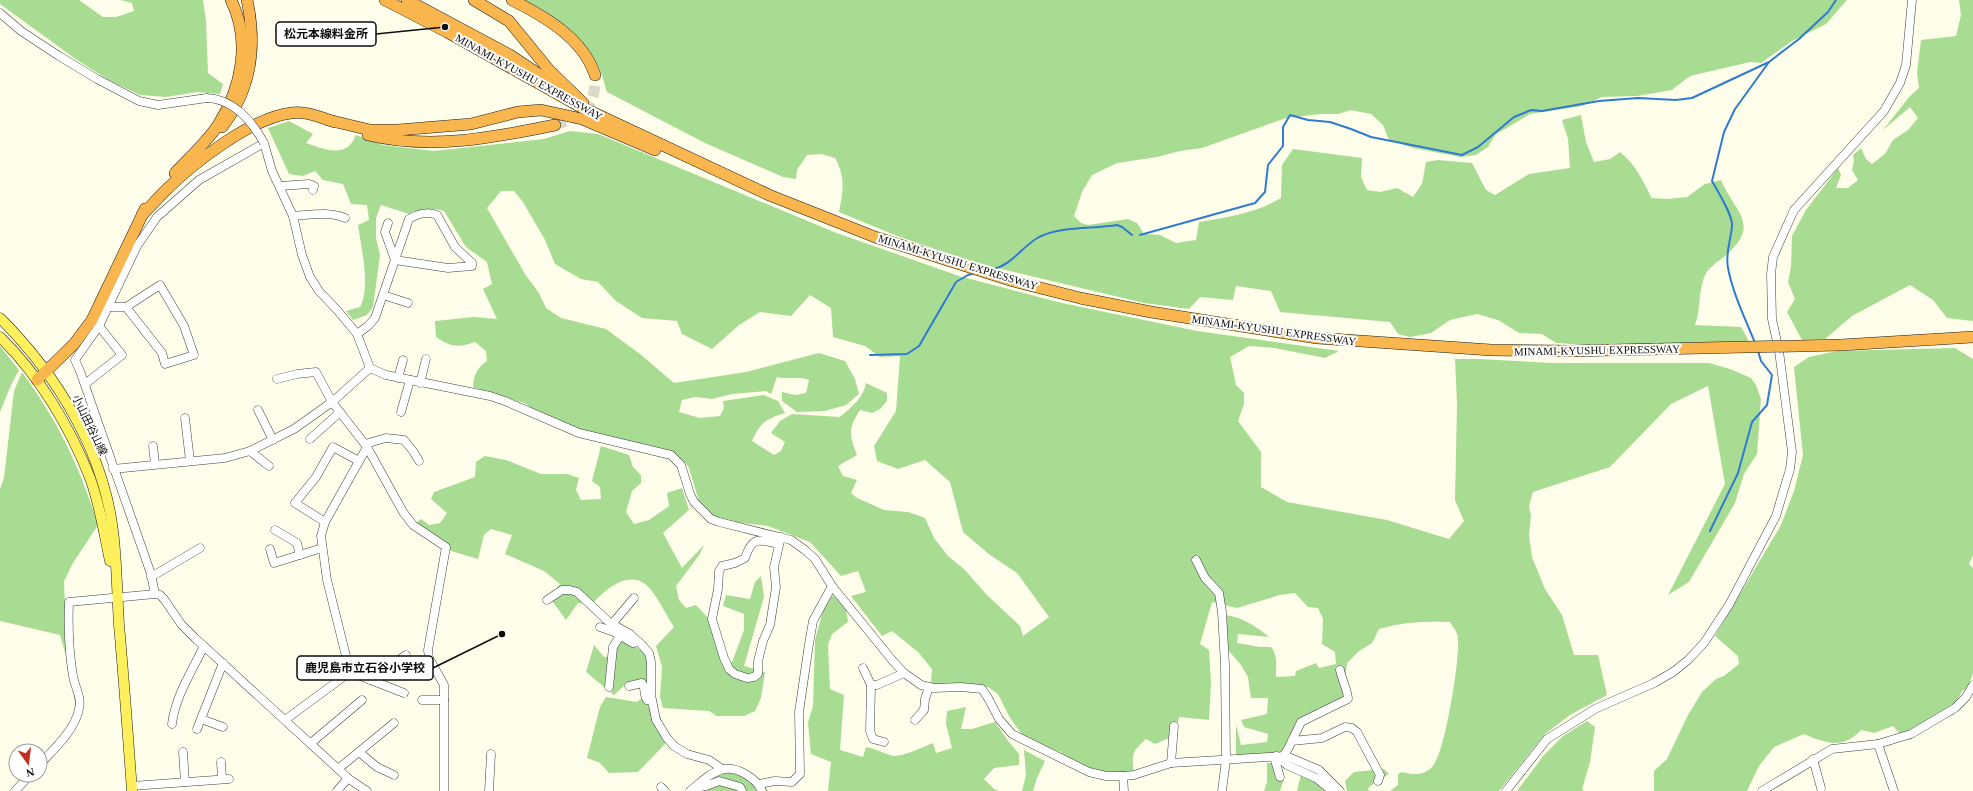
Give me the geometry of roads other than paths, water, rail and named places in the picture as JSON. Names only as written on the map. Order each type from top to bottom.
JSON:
[{"type":"highway","points":[[37,380],[74,344],[92,320],[149,201],[202,145],[218,124],[235,91],[243,56],[239,20],[231,0]]},
{"type":"highway","points":[[179,169],[211,142],[236,108],[241,97],[248,76],[253,47],[252,29],[247,0]]},
{"type":"highway","name":"MINAMI-KYUSHU EXPRESSWAY","points":[[385,0],[447,32],[540,86],[610,121],[769,195],[917,251],[1013,281],[1080,298],[1200,321],[1317,338],[1491,350],[1569,351],[1841,345],[1973,337]]},
{"type":"highway","name":"MINAMI-KYUSHU EXPRESSWAY","points":[[407,0],[510,55],[610,121]]},
{"type":"highway","points":[[474,0],[509,21],[549,70],[583,103]]},
{"type":"highway","points":[[512,0],[534,11],[572,40],[591,64],[594,75]]},
{"type":"highway","points":[[328,120],[370,130],[398,130],[471,124],[531,110],[551,112],[582,119],[687,163],[769,195]]},
{"type":"highway","points":[[142,215],[164,191],[186,171],[205,157],[260,123],[270,118],[292,113],[316,115],[368,134],[393,141],[442,143],[465,141],[555,125]]},
{"type":"main road","name":"小山田谷山線","points":[[0,318],[34,355],[74,414],[90,448],[99,474],[113,530],[132,788]]},
{"type":"main road","name":"小山田谷山線","points":[[0,336],[37,380],[62,421],[90,478],[102,521],[116,587]]},
{"type":"street","points":[[1506,791],[1547,739],[1595,709],[1654,683],[1688,660],[1704,643],[1729,605],[1776,516],[1790,469],[1792,452],[1779,351],[1772,319],[1771,274],[1773,258],[1794,210],[1884,111],[1900,83],[1906,65],[1912,0]]},
{"type":"street","points":[[0,13],[21,31],[59,56],[97,79],[139,100],[158,105],[207,98],[216,99],[236,109],[258,132],[264,143],[272,171],[294,216],[302,255],[310,277],[319,291],[357,334],[370,368],[386,376],[490,396],[579,433],[670,455],[681,465],[694,502],[711,519],[780,541]]},
{"type":"street","points":[[154,594],[151,576],[85,384],[75,360],[99,326],[137,246],[157,217],[199,180],[264,143]]},
{"type":"street","points":[[280,186],[309,184],[314,186],[313,190]]},
{"type":"street","points":[[294,216],[326,213],[345,218]]},
{"type":"street","points":[[357,334],[368,326],[375,318],[409,219],[415,215],[432,213],[437,215],[455,247],[472,263],[472,266],[448,268],[395,260]]},
{"type":"street","points":[[388,223],[386,232],[395,260]]},
{"type":"street","points":[[108,307],[126,307],[160,285],[184,326],[194,356],[165,364],[162,353],[126,307]]},
{"type":"street","points":[[383,294],[408,303]]},
{"type":"street","points":[[85,384],[122,355],[99,326]]},
{"type":"street","points":[[420,382],[426,359]]},
{"type":"street","points":[[398,378],[403,360]]},
{"type":"street","points":[[113,469],[225,458],[250,451],[294,429],[332,402],[370,368]]},
{"type":"street","points":[[277,379],[297,374],[316,372],[332,402],[366,445],[403,512],[413,525],[446,547],[428,650],[430,658],[444,685],[444,791]]},
{"type":"street","points":[[401,412],[410,380]]},
{"type":"street","points":[[258,410],[273,440]]},
{"type":"street","points":[[310,438],[340,412]]},
{"type":"street","points":[[185,418],[190,461]]},
{"type":"street","points":[[350,672],[327,580],[321,536],[325,522],[359,461],[366,445],[386,438],[404,440],[413,451],[418,461]]},
{"type":"street","points":[[153,446],[155,464]]},
{"type":"street","points":[[325,522],[295,503],[316,477],[333,447],[359,461]]},
{"type":"street","points":[[250,451],[269,466]]},
{"type":"street","points":[[275,530],[297,543],[300,555]]},
{"type":"street","points":[[780,541],[774,567],[776,587],[770,625],[763,641],[758,661],[758,674],[754,677],[747,678],[735,674],[729,669],[713,627],[712,619],[718,589],[719,571],[722,566],[746,558],[752,543],[757,540],[790,540],[815,559],[832,586],[904,673],[921,685],[929,687],[961,686],[982,689],[999,719],[1012,734],[1088,772],[1106,776],[1123,776],[1134,775],[1171,763],[1286,756],[1319,770],[1340,791]]},
{"type":"street","points":[[151,576],[200,548]]},
{"type":"street","points":[[270,550],[274,563],[322,548]]},
{"type":"street","points":[[1196,560],[1205,578],[1218,593],[1222,612],[1225,665],[1226,760],[1222,791]]},
{"type":"street","points":[[693,789],[711,774],[722,769],[735,770],[745,774],[761,788],[775,782],[792,782],[800,774],[799,712],[809,644],[813,621],[832,586]]},
{"type":"street","points":[[547,600],[562,590],[577,592],[612,624],[630,634],[648,654],[650,662],[652,701],[656,720],[666,738],[674,746],[687,754],[709,760],[722,769]]},
{"type":"street","points":[[48,755],[69,730],[79,710],[80,698],[74,678],[70,652],[69,602],[117,599],[154,594],[160,595],[182,624],[204,646],[348,778],[367,791]]},
{"type":"street","points":[[612,624],[634,598]]},
{"type":"street","points":[[600,627],[633,643],[638,642]]},
{"type":"street","points":[[609,687],[613,647],[620,636]]},
{"type":"street","points":[[172,724],[173,715],[204,646]]},
{"type":"street","points":[[370,680],[406,655]]},
{"type":"street","points":[[197,729],[223,663]]},
{"type":"street","points":[[863,668],[871,684],[870,731],[873,739],[884,742]]},
{"type":"street","points":[[1277,756],[1292,741],[1301,722],[1348,699],[1348,693],[1343,684],[1340,670]]},
{"type":"street","points":[[350,672],[404,693]]},
{"type":"street","points":[[285,720],[350,672]]},
{"type":"street","points":[[871,684],[877,685],[904,673]]},
{"type":"street","points":[[630,686],[642,683],[644,686],[645,698],[652,701]]},
{"type":"street","points":[[1762,791],[1813,759],[1832,749],[1878,744],[1911,734],[1955,708],[1966,697],[1973,685]]},
{"type":"street","points":[[914,720],[924,710],[925,699],[929,687]]},
{"type":"street","points":[[310,743],[362,700]]},
{"type":"street","points":[[422,700],[444,700]]},
{"type":"street","points":[[201,719],[223,727]]},
{"type":"street","points":[[338,769],[394,723]]},
{"type":"street","points":[[1171,763],[1174,726]]},
{"type":"street","points":[[1292,741],[1322,738],[1345,727],[1352,728],[1357,732],[1380,775],[1378,781]]},
{"type":"street","points":[[1878,744],[1894,791]]},
{"type":"street","points":[[183,752],[186,782]]},
{"type":"street","points":[[359,752],[377,767],[394,775]]},
{"type":"street","points":[[489,791],[491,754]]},
{"type":"street","points":[[1277,756],[1280,777]]},
{"type":"street","points":[[1277,756],[1287,764],[1316,778],[1332,791]]},
{"type":"street","points":[[1813,759],[1821,788]]},
{"type":"street","points":[[132,788],[225,779],[221,762]]},
{"type":"street","points":[[1123,776],[1124,791]]},
{"type":"street","points":[[337,791],[348,778]]},
{"type":"street","points":[[693,789],[719,781],[740,787],[742,791]]},
{"type":"street","points":[[15,791],[22,783]]},
{"type":"waterway","points":[[1755,343],[1736,297],[1728,268],[1727,257],[1732,221],[1725,204],[1712,181],[1724,132],[1735,109],[1769,62],[1799,39],[1828,12],[1836,0]]},
{"type":"waterway","points":[[1140,235],[1255,203],[1265,192],[1268,165],[1283,146],[1283,127],[1290,115],[1308,120],[1330,122],[1371,137],[1462,155],[1478,147],[1514,117],[1531,110],[1542,111],[1599,101],[1638,98],[1676,100],[1692,98],[1769,62]]},
{"type":"waterway","points":[[991,270],[1006,264],[1033,241],[1047,233],[1067,229],[1117,225],[1132,235]]},
{"type":"waterway","points":[[870,355],[907,354],[919,346],[956,282],[975,273]]},
{"type":"waterway","points":[[1710,531],[1738,473],[1752,422],[1767,405],[1772,375],[1761,361],[1758,351]]},
{"type":"tunnel","points":[[555,125],[574,118],[586,109],[593,95],[595,75]]},
{"type":"place","name":"松元本線料金所","points":[[445,27]]},
{"type":"place","name":"鹿児島市立石谷小学校","points":[[502,634]]}]
